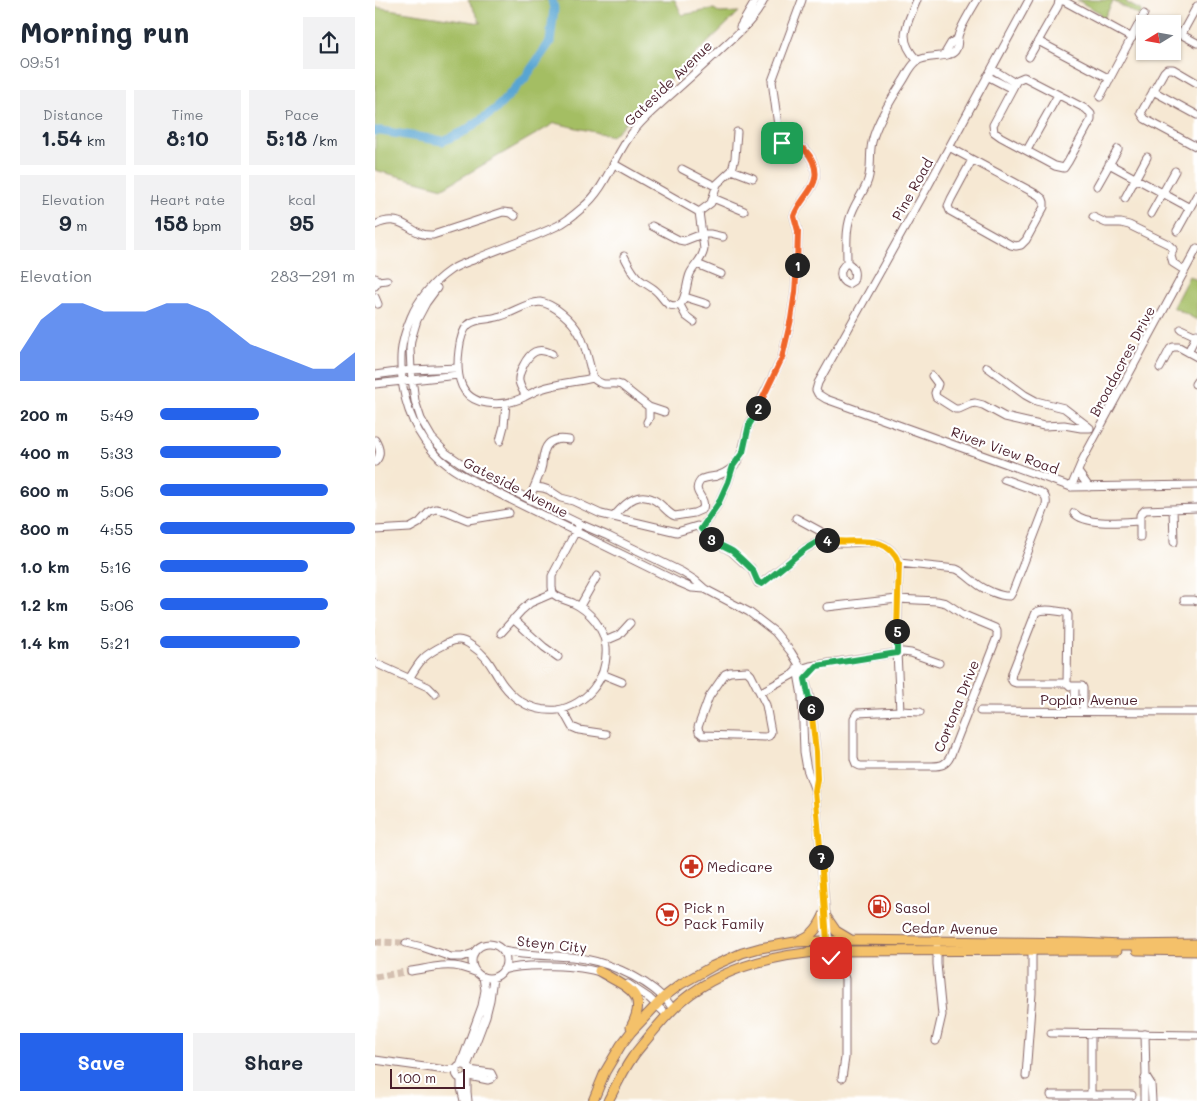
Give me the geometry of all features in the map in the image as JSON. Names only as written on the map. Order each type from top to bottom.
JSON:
[{"type":"main road","points":[[825,914],[836,931],[851,940]]},
{"type":"main road","points":[[795,942],[815,931],[825,914]]},
{"type":"main road","name":"Cedar Avenue","points":[[593,1101],[605,1072],[621,1045],[657,1004],[681,984],[728,958],[760,948],[795,942],[851,940],[937,946]]},
{"type":"main road","name":"Cedar Avenue","points":[[608,1101],[632,1057],[670,1012],[709,982],[747,966],[772,959],[794,954],[829,951],[937,946],[1156,947],[1197,944]]},
{"type":"main road","name":"Cedar Avenue","points":[[1156,947],[1197,951]]},
{"type":"main road","points":[[599,972],[630,990],[638,1002],[636,1018],[621,1045]]},
{"type":"street","name":"Gateside Avenue","points":[[733,38],[744,22],[755,0]]},
{"type":"street","name":"Gateside Avenue","points":[[763,0],[755,15],[740,33],[640,123],[630,136],[597,193],[581,209],[559,225],[483,255],[449,271],[441,277],[413,312],[402,342],[400,357],[402,382],[407,405],[413,420],[427,445],[442,460],[475,482],[678,582],[692,588],[705,590],[744,609],[767,625],[783,642],[805,679],[810,699],[816,752],[817,779],[815,791],[829,951]]},
{"type":"street","points":[[701,529],[718,504],[733,466],[743,452],[749,425],[782,358],[791,319],[796,282],[798,231],[794,216],[813,185],[817,173],[812,160],[804,149],[787,147],[782,143],[772,81],[802,0]]},
{"type":"street","points":[[917,0],[905,31],[905,38],[907,47],[917,60]]},
{"type":"street","points":[[847,263],[848,222],[869,179],[870,150],[873,136],[892,99],[917,60],[953,53],[959,44],[958,38],[965,21],[977,0]]},
{"type":"street","name":"Pine Road","points":[[816,390],[818,382],[1029,0]]},
{"type":"street","points":[[1029,57],[1059,1],[1064,1],[1132,38]]},
{"type":"street","points":[[1197,6],[1181,35],[1197,43]]},
{"type":"street","points":[[1100,98],[1144,14]]},
{"type":"street","points":[[1038,41],[1110,80]]},
{"type":"street","points":[[1197,83],[1176,70],[1168,68],[1163,72],[1141,113],[1143,117],[1197,147]]},
{"type":"street","points":[[992,69],[1014,86]]},
{"type":"street","points":[[987,76],[1014,86]]},
{"type":"street","points":[[1027,77],[1091,112],[1091,120],[1064,168],[1058,167],[996,134],[993,129],[995,121],[1014,86],[1019,78],[1027,77]]},
{"type":"street","points":[[1153,91],[1197,115]]},
{"type":"street","points":[[1027,150],[1058,95]]},
{"type":"street","points":[[699,212],[709,205],[713,198],[715,186],[732,170],[737,132]]},
{"type":"street","points":[[949,147],[1025,187],[1043,199],[1044,207],[1026,240],[1021,245],[1011,245],[950,211],[948,206],[951,199],[972,160]]},
{"type":"street","points":[[1097,186],[1118,149]]},
{"type":"street","points":[[1125,198],[1147,157]]},
{"type":"street","points":[[614,164],[699,212]]},
{"type":"street","points":[[1109,164],[1190,208]]},
{"type":"street","points":[[682,169],[715,186]]},
{"type":"street","points":[[732,170],[753,178]]},
{"type":"street","points":[[1151,214],[1175,172]]},
{"type":"street","points":[[1177,230],[1197,195]]},
{"type":"street","points":[[713,198],[744,211]]},
{"type":"street","points":[[375,225],[384,222],[401,222],[423,235],[433,236],[503,212],[511,213],[515,216]]},
{"type":"street","points":[[681,305],[685,297],[687,282],[693,269],[704,254],[699,212]]},
{"type":"street","points":[[1093,217],[1106,223],[1129,225],[1168,244],[1173,249],[1171,259],[1173,263],[1184,270]]},
{"type":"street","points":[[652,226],[679,240],[689,240],[702,234],[723,237]]},
{"type":"street","name":"Broadacres Drive","points":[[1071,487],[1083,460],[1197,248]]},
{"type":"street","points":[[624,256],[640,280],[655,289],[666,302],[673,306],[681,305]]},
{"type":"street","points":[[697,264],[721,274]]},
{"type":"street","name":"Gateside Avenue","points":[[459,267],[433,292],[417,320],[411,340],[411,381],[415,402],[421,419],[438,446],[471,470],[682,572],[696,580],[705,590]]},
{"type":"street","points":[[376,282],[387,280]]},
{"type":"street","points":[[685,297],[707,304]]},
{"type":"street","points":[[593,378],[541,389],[506,404],[482,402],[471,397],[463,387],[458,372],[464,330],[468,325],[476,321],[503,316],[529,304],[546,303],[556,308],[579,333],[593,378],[603,385],[621,385],[649,407],[664,412]]},
{"type":"street","points":[[681,305],[686,316],[694,322]]},
{"type":"street","points":[[1181,329],[1196,335],[1188,352]]},
{"type":"street","points":[[1160,368],[1173,347],[1179,347],[1197,357]]},
{"type":"street","points":[[526,396],[521,387],[519,376],[525,362],[536,351],[544,350],[552,354]]},
{"type":"street","points":[[987,367],[1025,395],[1036,401],[1063,408],[1090,428]]},
{"type":"street","points":[[375,375],[411,370],[458,372]]},
{"type":"street","points":[[424,370],[425,379]]},
{"type":"street","points":[[375,384],[425,379],[458,372]]},
{"type":"street","points":[[932,376],[938,384],[935,393],[938,399],[952,408],[957,409],[973,403],[981,404],[1007,417],[1044,426],[1064,425],[1099,430]]},
{"type":"street","name":"River View Road","points":[[816,390],[821,396],[826,398],[1071,487],[1197,484]]},
{"type":"street","points":[[500,441],[504,426],[506,404]]},
{"type":"street","points":[[647,422],[649,407]]},
{"type":"street","points":[[529,499],[542,468],[543,455],[547,445],[561,438],[569,440]]},
{"type":"street","points":[[375,440],[380,451],[379,457],[375,462]]},
{"type":"street","points":[[614,516],[631,500],[643,496],[651,497],[672,516],[699,511],[703,509],[704,502],[697,489],[699,482],[705,478],[720,475],[733,466]]},
{"type":"street","points":[[1078,472],[1089,487]]},
{"type":"street","points":[[899,563],[956,569],[980,586],[1003,596],[1010,596],[1022,570],[1047,500],[1044,494],[1040,492],[1004,479]]},
{"type":"street","points":[[535,487],[549,490],[561,498],[573,501],[601,514],[677,532],[697,526],[720,546],[737,555],[751,568],[758,582],[762,584],[805,549],[822,539],[837,543],[862,541],[880,544],[891,550],[899,563],[897,653],[900,711]]},
{"type":"street","points":[[1173,508],[1173,542]]},
{"type":"street","points":[[1140,537],[1140,515],[1145,510],[1197,508]]},
{"type":"street","points":[[375,530],[410,528],[419,523],[430,511],[436,509],[468,520],[509,513]]},
{"type":"street","points":[[1074,513],[1081,519],[1096,522],[1140,521]]},
{"type":"street","points":[[796,518],[820,531],[822,539]]},
{"type":"street","points":[[409,679],[417,665],[427,654],[455,640],[464,641],[484,654],[505,688],[527,706],[543,710],[562,709],[585,697],[595,686],[602,674],[606,656],[603,634],[593,617],[580,606],[557,596],[553,593],[551,586],[552,576],[580,524]]},
{"type":"street","points":[[580,606],[597,576]]},
{"type":"street","points":[[501,633],[530,604],[553,593]]},
{"type":"street","name":"Cortona Drive","points":[[827,607],[897,599],[942,602],[964,615],[993,626],[997,634],[948,762],[932,766],[860,766],[856,764],[854,759],[855,714],[858,712],[920,712]]},
{"type":"street","points":[[1184,600],[1197,601]]},
{"type":"street","points":[[1067,682],[1016,683],[1011,679],[1038,611],[1064,612],[1067,614],[1067,682],[1070,686],[1079,687]]},
{"type":"street","points":[[513,619],[558,657]]},
{"type":"street","points":[[605,641],[619,635],[630,623]]},
{"type":"street","points":[[761,692],[793,674],[798,667],[817,666],[906,652],[939,663]]},
{"type":"street","points":[[375,663],[428,687],[435,694]]},
{"type":"street","points":[[805,679],[817,666]]},
{"type":"street","name":"Gateside Avenue","points":[[798,667],[803,696],[807,769],[815,791]]},
{"type":"street","points":[[747,671],[761,692],[767,705],[771,732],[769,736],[703,735],[699,732],[698,727],[709,697],[725,674],[747,671]]},
{"type":"street","points":[[602,674],[622,682]]},
{"type":"street","points":[[1075,711],[1079,687]]},
{"type":"street","points":[[1079,687],[1083,711]]},
{"type":"street","points":[[562,709],[571,727],[606,734]]},
{"type":"street","name":"Poplar Avenue","points":[[980,711],[1197,712]]},
{"type":"street","points":[[406,943],[451,957],[462,957],[474,953]]},
{"type":"street","points":[[411,971],[453,966],[475,972],[483,977],[493,978],[501,974],[503,970],[506,961],[503,951],[494,944],[482,945],[477,948],[471,960],[475,972]]},
{"type":"street","points":[[936,1041],[941,1015],[937,946]]},
{"type":"street","points":[[1026,1076],[1031,1002],[1032,946]]},
{"type":"street","name":"Steyn City","points":[[503,951],[526,955],[584,958],[600,962],[631,975],[650,987],[664,997],[670,1012]]},
{"type":"street","points":[[829,951],[831,960],[843,973],[845,979],[845,1058],[842,1078]]},
{"type":"street","name":"Steyn City","points":[[503,970],[519,967],[550,966],[578,967],[599,972],[629,985],[670,1012]]},
{"type":"street","points":[[465,1101],[461,1088],[463,1072],[482,1006],[485,990],[483,977]]},
{"type":"street","points":[[469,1101],[463,1072],[486,1016],[493,978]]},
{"type":"street","points":[[1051,1033],[1197,1035]]},
{"type":"street","points":[[1091,1034],[1091,1095]]},
{"type":"street","points":[[1144,1101],[1144,1081],[1146,1076],[1145,1034]]},
{"type":"street","points":[[375,1060],[463,1072]]},
{"type":"street","points":[[1146,1076],[1151,1084],[1152,1101]]},
{"type":"street","points":[[1051,1095],[1132,1095]]},
{"type":"green space","points":[[468,0],[675,0],[682,15],[714,9],[720,13],[739,12],[612,136],[555,123],[443,188],[375,170],[375,7],[481,23]]},
{"type":"green space","points":[[1077,0],[1126,0],[1127,3],[1142,11],[1140,15],[1138,15],[1113,1],[1103,20],[1099,18],[1100,13]]},
{"type":"green space","points":[[1189,276],[1197,280],[1197,320],[1173,307]]},
{"type":"waterway","points":[[375,131],[443,141],[465,131],[495,110],[525,78],[550,42],[554,9],[552,0]]},
{"type":"tunnel","points":[[375,942],[406,943]]},
{"type":"tunnel","points":[[375,977],[411,971]]},
{"type":"place","name":"Medicare","points":[[691,866]]},
{"type":"place","name":"Sasol","points":[[879,907]]},
{"type":"place","name":"Pick n Pack Family","points":[[668,915]]},
{"type":"route","points":[[782,143],[787,147],[804,149],[812,160],[817,173],[813,185],[794,216],[798,231],[795,292],[791,319],[782,358],[749,425],[743,452],[733,466],[718,504],[701,529],[720,546],[737,555],[751,568],[756,580],[762,584],[805,549],[822,539],[837,543],[874,542],[891,550],[899,563],[897,653],[817,666],[805,679],[810,699],[816,752],[817,785],[815,791],[827,941],[831,958]]}]
